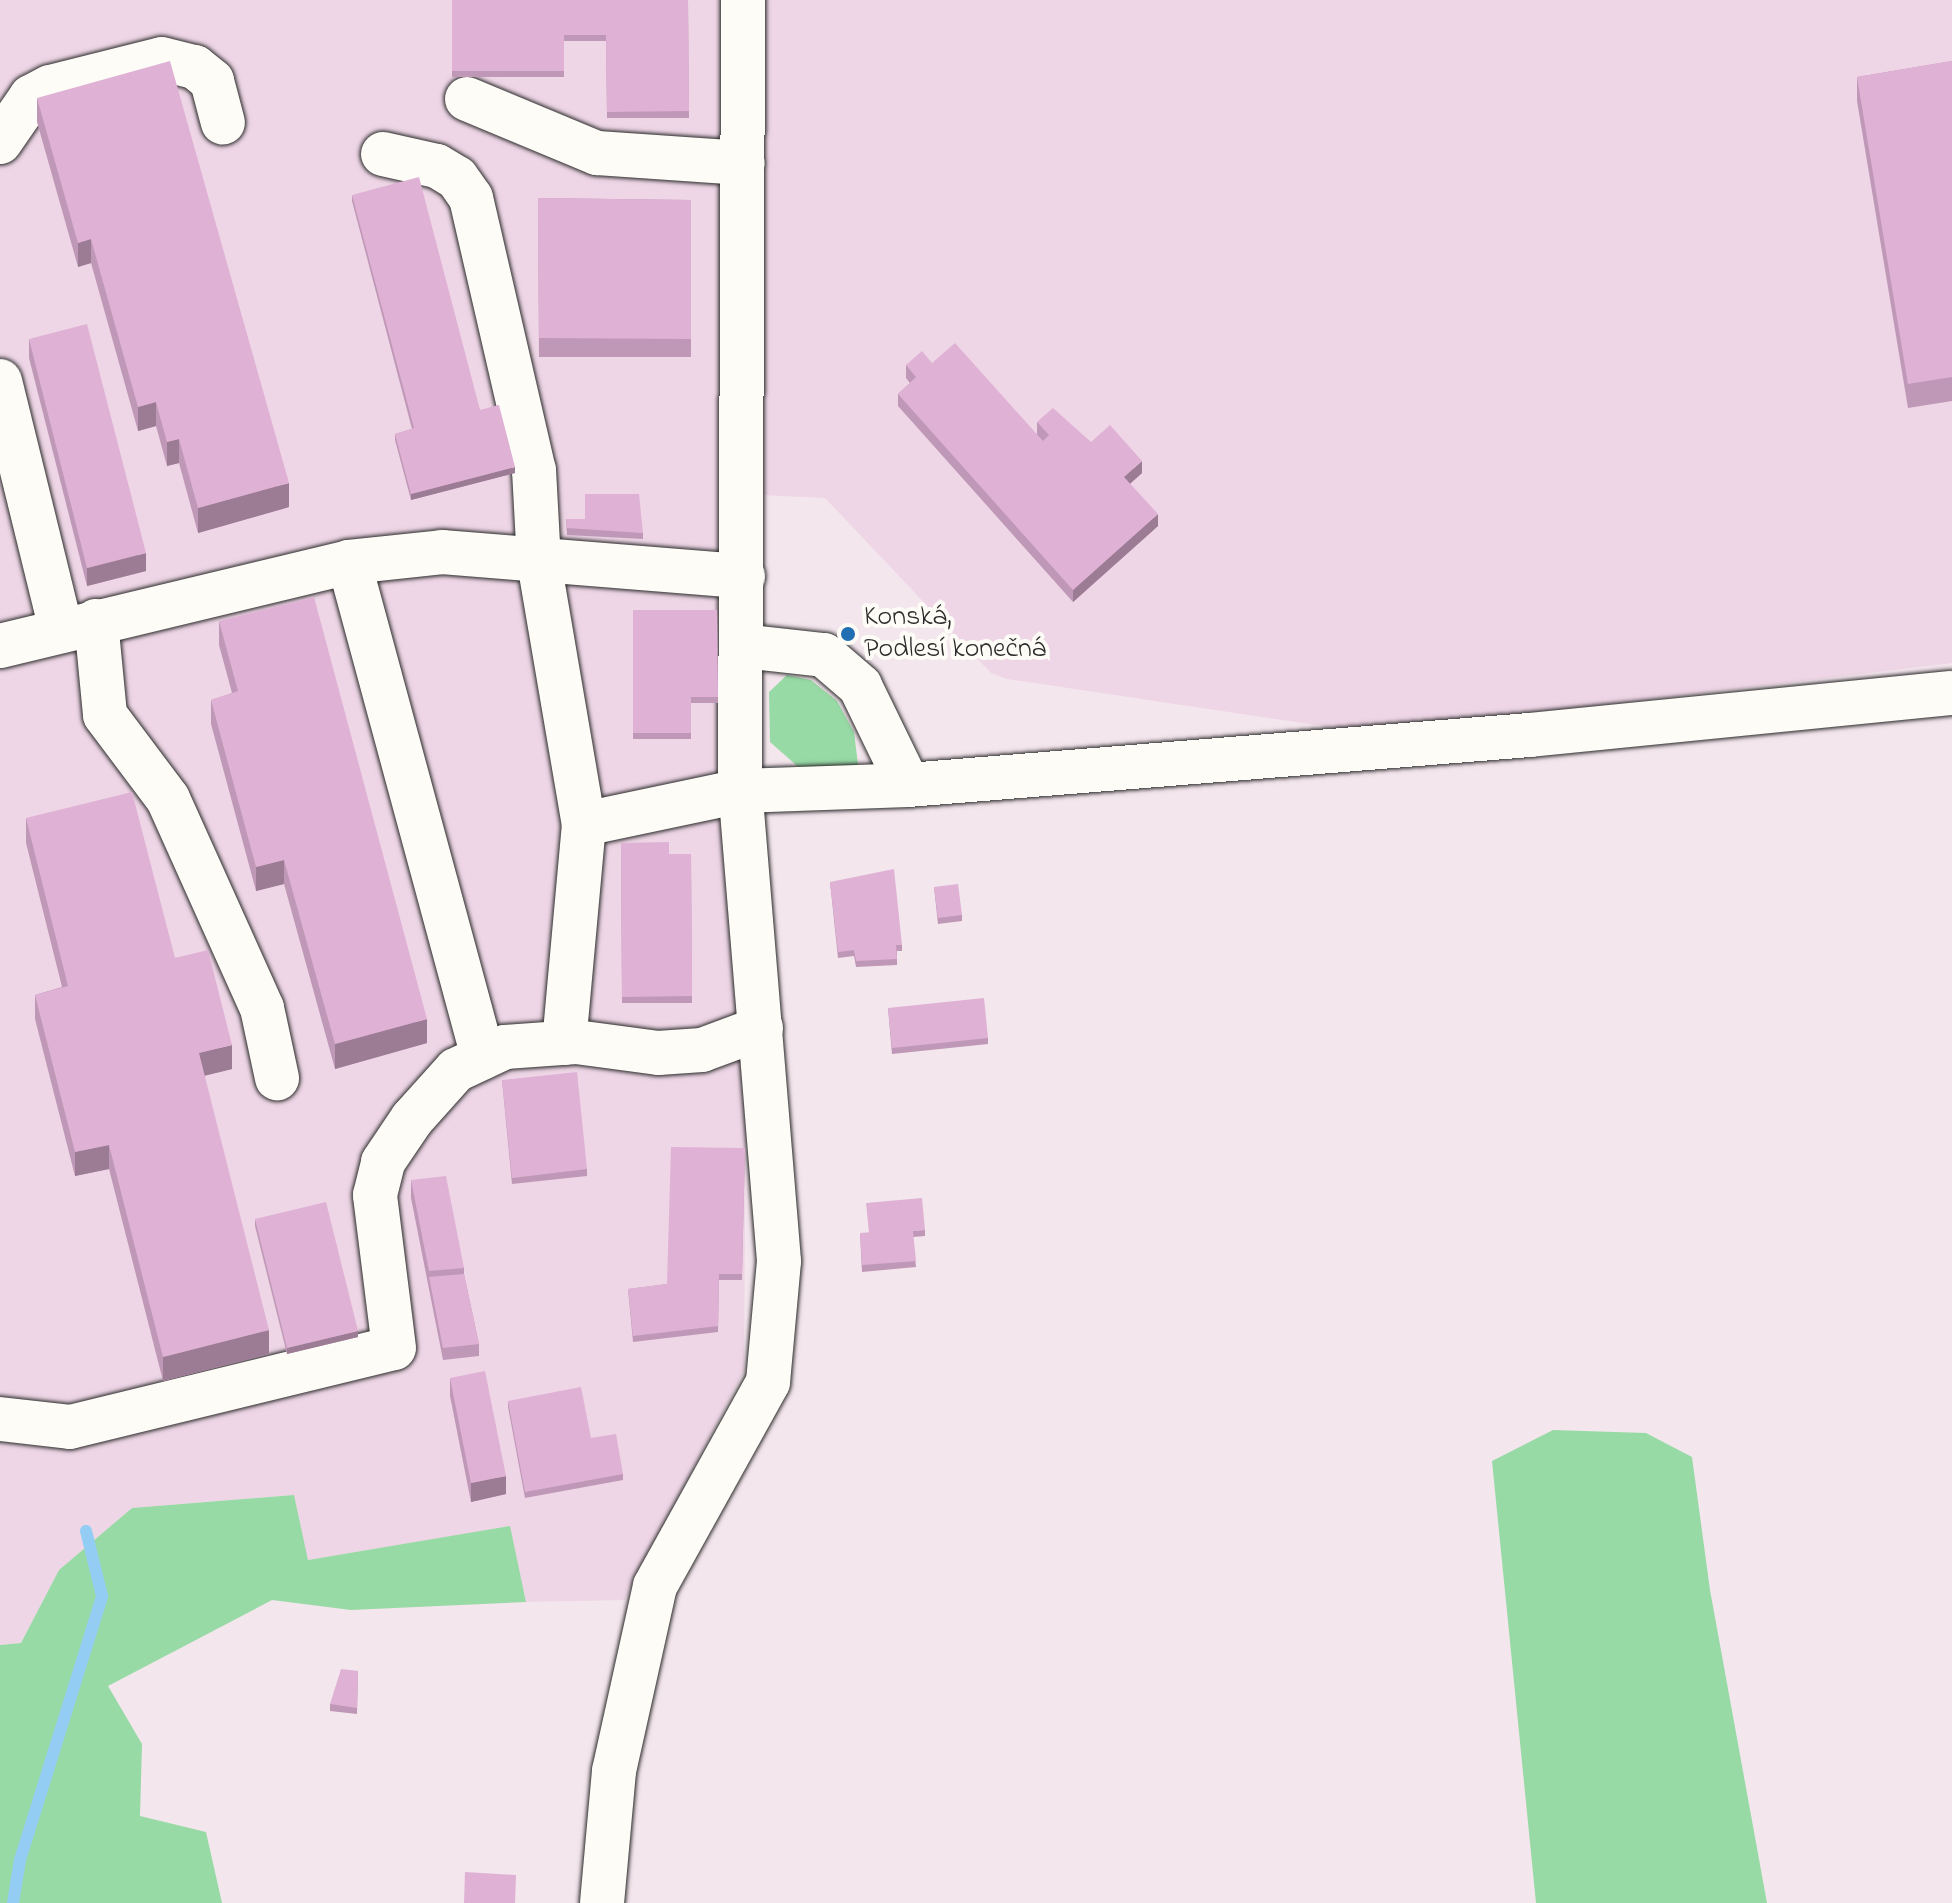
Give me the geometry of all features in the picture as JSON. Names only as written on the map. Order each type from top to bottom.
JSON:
[{"type":"street","points":[[602,1903],[614,1771],[655,1586],[768,1382],[779,1261],[740,791],[743,0]]},
{"type":"street","points":[[0,142],[31,97],[50,87],[162,59],[195,67],[212,81],[223,123]]},
{"type":"street","points":[[467,99],[597,153],[743,163]]},
{"type":"street","points":[[383,154],[437,166],[457,178],[471,198],[534,470],[539,562],[584,824],[564,1043]]},
{"type":"street","points":[[0,381],[105,715],[168,799],[262,1008],[277,1078]]},
{"type":"street","points":[[0,646],[349,562],[442,552],[743,576]]},
{"type":"street","points":[[349,562],[483,1057]]},
{"type":"street","points":[[742,646],[824,655],[860,686],[908,785]]},
{"type":"street","points":[[584,824],[740,791],[908,785],[1515,736],[1952,693]]},
{"type":"street","points":[[0,1419],[70,1427],[394,1348],[375,1195],[383,1162],[412,1119],[456,1070],[505,1047],[564,1043],[658,1053],[702,1050],[761,1028]]},
{"type":"shaded area","points":[[0,0],[1952,0],[1952,663],[1369,733],[1007,679],[991,673],[825,498],[718,493],[718,703],[746,1081],[744,1371],[625,1600],[526,1602],[509,1527],[307,1560],[293,1495],[132,1508],[59,1570],[21,1643],[0,1645]]},
{"type":"green space","points":[[787,675],[811,680],[837,701],[854,732],[859,773],[804,772],[770,742],[769,692]]},
{"type":"green space","points":[[1553,1430],[1646,1433],[1692,1457],[1710,1590],[1767,1903],[1536,1903],[1492,1461]]},
{"type":"green space","points":[[294,1495],[308,1560],[510,1526],[526,1602],[351,1610],[272,1600],[108,1686],[142,1744],[140,1816],[206,1832],[222,1903],[0,1903],[0,1645],[21,1643],[59,1570],[132,1508]]},
{"type":"building","points":[[452,0],[688,0],[689,111],[607,112],[606,35],[564,35],[564,71],[452,71]]},
{"type":"building","points":[[170,61],[289,483],[198,508],[179,439],[167,442],[156,402],[138,407],[91,239],[78,243],[37,98]]},
{"type":"building","points":[[1952,61],[1952,377],[1908,384],[1857,77]]},
{"type":"building","points":[[419,177],[480,410],[499,405],[515,467],[411,494],[395,434],[414,428],[352,195]]},
{"type":"building","points":[[538,198],[691,200],[691,339],[539,338]]},
{"type":"building","points":[[87,324],[146,553],[87,568],[29,339]]},
{"type":"building","points":[[955,343],[1043,441],[1049,435],[1037,422],[1053,408],[1091,442],[1110,425],[1142,461],[1124,477],[1158,514],[1073,590],[898,394],[916,377],[906,365],[922,351],[932,363]]},
{"type":"building","points":[[585,494],[639,494],[643,533],[567,528],[566,519],[585,519]]},
{"type":"building","points":[[314,597],[427,1019],[335,1044],[284,860],[256,867],[211,700],[238,691],[219,621]]},
{"type":"building","points":[[633,610],[717,610],[718,697],[691,697],[691,733],[633,733]]},
{"type":"building","points":[[132,792],[175,958],[208,950],[232,1045],[199,1053],[269,1330],[163,1357],[109,1145],[75,1152],[35,995],[68,986],[26,818]]},
{"type":"building","points":[[669,842],[669,854],[691,854],[692,996],[622,997],[621,843]]},
{"type":"building","points":[[894,869],[902,945],[896,945],[897,959],[856,961],[854,950],[838,952],[830,882]]},
{"type":"building","points":[[958,884],[962,915],[938,918],[934,887]]},
{"type":"building","points":[[984,998],[988,1038],[892,1048],[888,1008]]},
{"type":"building","points":[[577,1072],[587,1169],[512,1178],[502,1080]]},
{"type":"building","points":[[671,1147],[745,1148],[742,1274],[719,1274],[718,1326],[633,1336],[628,1289],[667,1284]]},
{"type":"building","points":[[446,1176],[464,1268],[429,1271],[411,1180]]},
{"type":"building","points":[[922,1198],[925,1230],[913,1231],[916,1261],[862,1265],[860,1233],[869,1233],[866,1203]]},
{"type":"building","points":[[326,1202],[358,1331],[287,1348],[255,1219]]},
{"type":"building","points":[[464,1274],[479,1344],[443,1348],[429,1277]]},
{"type":"building","points":[[485,1371],[506,1476],[471,1483],[450,1378]]},
{"type":"building","points":[[581,1387],[591,1438],[616,1434],[623,1474],[525,1492],[508,1401]]},
{"type":"building","points":[[341,1669],[358,1671],[357,1708],[330,1704]]},
{"type":"building","points":[[465,1872],[516,1875],[515,1903],[464,1903]]},
{"type":"waterway","points":[[13,1903],[20,1860],[102,1596],[86,1531]]},
{"type":"place","name":"Konská, Podlesí konečná","points":[[848,634]]}]
